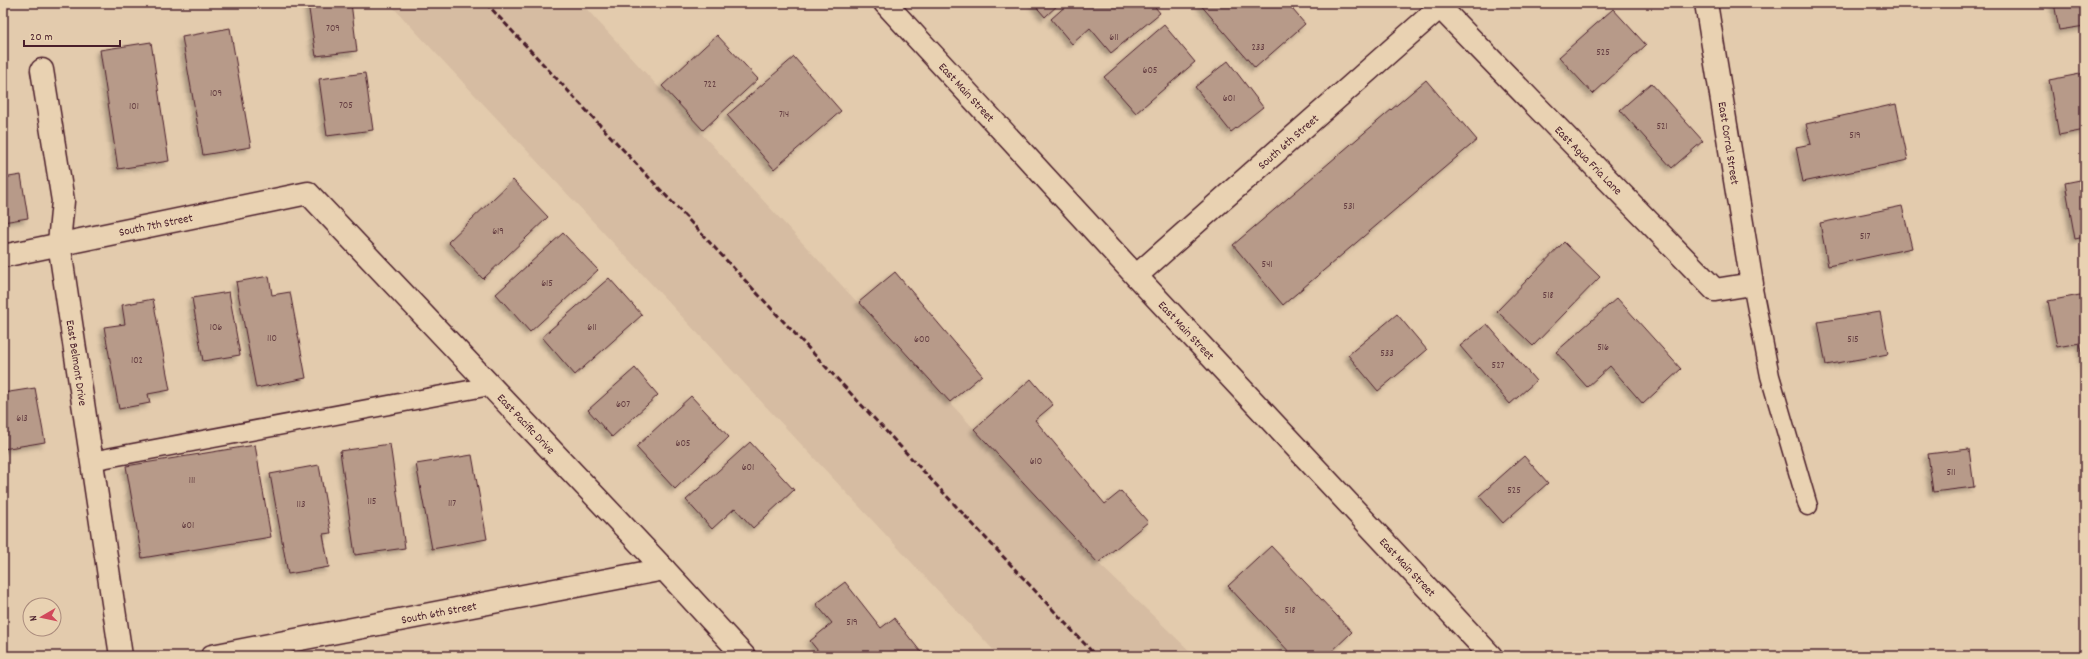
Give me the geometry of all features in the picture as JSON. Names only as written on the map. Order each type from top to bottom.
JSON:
[{"type":"street","name":"East Main Street","points":[[885,3],[1136,276],[1491,656]]},
{"type":"street","name":"East Corral Street","points":[[1706,3],[1752,284]]},
{"type":"street","name":"South 6th Street","points":[[1136,276],[1438,5]]},
{"type":"street","name":"East Agua Fria Lane","points":[[1438,5],[1715,290],[1752,284]]},
{"type":"street","name":"East Belmont Drive","points":[[42,70],[63,201],[59,243],[120,656]]},
{"type":"street","name":"South 7th Street","points":[[3,256],[59,243],[308,193]]},
{"type":"street","name":"East Pacific Drive","points":[[308,193],[664,569],[744,656]]},
{"type":"street","name":"South 6th Street","points":[[212,656],[664,569]]},
{"type":"lane","points":[[1752,284],[1770,376],[1808,506]]},
{"type":"lane","points":[[91,461],[490,386]]},
{"type":"shaded area","points":[[389,3],[581,3],[1098,563],[1195,656],[999,656]]},
{"type":"building","points":[[308,3],[351,3],[357,51],[316,56]]},
{"type":"building","points":[[1033,3],[1060,3],[1045,17]]},
{"type":"building","points":[[1069,3],[1152,3],[1160,13],[1111,53],[1090,28],[1072,44],[1051,19]]},
{"type":"building","points":[[1199,3],[1287,3],[1305,24],[1255,68]]},
{"type":"building","points":[[2054,3],[2085,3],[2085,26],[2059,30]]},
{"type":"building","points":[[1613,9],[1646,45],[1593,94],[1559,57]]},
{"type":"building","points":[[1164,25],[1195,62],[1136,113],[1104,77]]},
{"type":"building","points":[[230,28],[251,147],[203,155],[182,37]]},
{"type":"building","points":[[717,35],[758,79],[703,130],[662,86]]},
{"type":"building","points":[[151,42],[169,161],[118,169],[100,50]]},
{"type":"building","points":[[794,57],[841,111],[774,169],[727,115]]},
{"type":"building","points":[[1228,61],[1263,107],[1231,132],[1195,87]]},
{"type":"building","points":[[365,73],[373,130],[327,136],[319,79]]},
{"type":"building","points":[[2085,73],[2085,130],[2059,135],[2049,80]]},
{"type":"building","points":[[1426,80],[1477,140],[1283,305],[1233,245]]},
{"type":"building","points":[[1651,83],[1703,141],[1672,168],[1620,110]]},
{"type":"building","points":[[1896,104],[1908,160],[1803,182],[1796,147],[1811,144],[1806,124]]},
{"type":"building","points":[[21,175],[28,218],[3,222],[3,178]]},
{"type":"building","points":[[2085,179],[2085,237],[2075,239],[2065,183]]},
{"type":"building","points":[[513,180],[548,217],[483,279],[448,242]]},
{"type":"building","points":[[1902,206],[1912,248],[1828,266],[1820,223]]},
{"type":"building","points":[[563,233],[598,270],[530,332],[496,294]]},
{"type":"building","points":[[1564,242],[1600,277],[1533,346],[1497,311]]},
{"type":"building","points":[[895,272],[982,375],[950,402],[859,302]]},
{"type":"building","points":[[269,276],[272,295],[290,292],[306,378],[256,388],[236,282]]},
{"type":"building","points":[[609,278],[642,315],[575,375],[542,337]]},
{"type":"building","points":[[229,292],[240,355],[203,361],[192,298]]},
{"type":"building","points":[[2085,294],[2085,368],[2080,343],[2057,347],[2048,301]]},
{"type":"building","points":[[1617,298],[1681,369],[1643,404],[1610,366],[1587,387],[1556,352]]},
{"type":"building","points":[[153,299],[170,390],[148,394],[150,403],[119,409],[104,327],[125,324],[122,305]]},
{"type":"building","points":[[1880,312],[1888,354],[1826,365],[1818,322]]},
{"type":"building","points":[[1397,314],[1427,350],[1378,391],[1348,355]]},
{"type":"building","points":[[1487,324],[1536,381],[1510,404],[1460,346]]},
{"type":"building","points":[[635,368],[658,395],[612,437],[588,410]]},
{"type":"building","points":[[1031,379],[1053,405],[1035,420],[1105,504],[1121,491],[1148,522],[1098,563],[974,429]]},
{"type":"building","points":[[35,388],[45,442],[3,449],[3,393]]},
{"type":"building","points":[[691,396],[729,437],[675,489],[636,447]]},
{"type":"building","points":[[750,442],[794,490],[753,528],[735,508],[712,529],[686,500]]},
{"type":"building","points":[[390,444],[405,548],[355,555],[340,451]]},
{"type":"building","points":[[255,445],[271,537],[142,558],[126,466]]},
{"type":"building","points":[[1969,449],[1974,487],[1933,492],[1928,454]]},
{"type":"building","points":[[472,455],[487,539],[432,549],[416,464]]},
{"type":"building","points":[[1524,456],[1548,483],[1503,523],[1479,496]]},
{"type":"building","points":[[319,465],[331,533],[323,534],[329,567],[288,574],[270,474]]},
{"type":"building","points":[[1271,546],[1352,632],[1327,656],[1293,656],[1228,586]]},
{"type":"building","points":[[845,582],[881,628],[894,618],[924,656],[822,656],[810,641],[832,623],[816,604]]},
{"type":"railway","points":[[486,3],[1096,656]]}]
